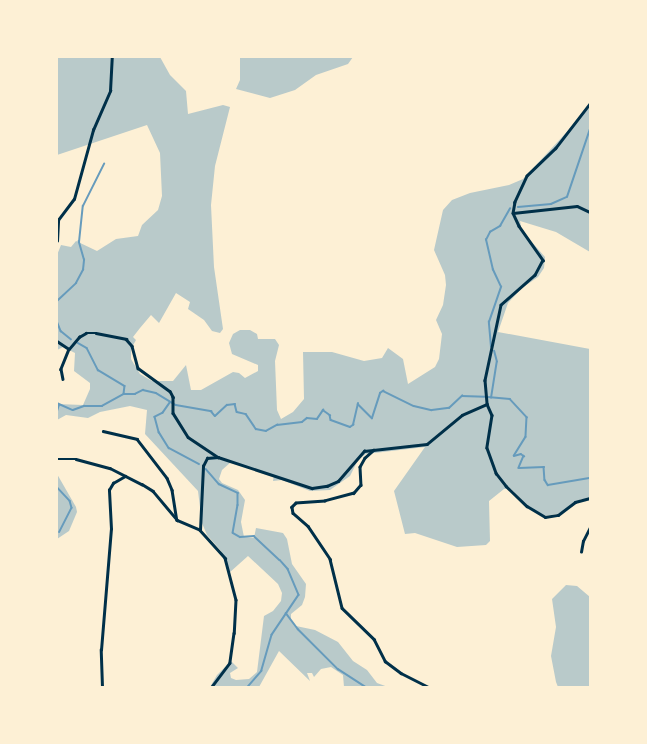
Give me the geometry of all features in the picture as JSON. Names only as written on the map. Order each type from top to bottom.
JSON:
[{"type":"street","points":[[57,241],[58,220],[74,199],[93,130],[110,91],[112,57]]},
{"type":"street","points":[[513,213],[527,176],[556,148],[590,104]]},
{"type":"street","points":[[513,213],[577,206],[590,212]]},
{"type":"street","points":[[513,213],[543,260],[535,275],[501,305],[485,380],[487,404],[492,415],[486,448],[491,462],[506,486],[527,506],[545,517],[551,518],[575,502],[590,498]]},
{"type":"street","points":[[63,379],[61,369],[69,350],[79,337],[86,333],[96,333],[126,340],[132,346],[138,368],[170,391],[173,401],[172,407],[188,437],[218,457],[312,488],[327,486],[338,481],[364,452],[427,444],[462,416],[487,404]]},
{"type":"street","points":[[57,341],[69,350]]},
{"type":"street","points":[[103,431],[136,439],[167,478],[172,490],[177,520]]},
{"type":"street","points":[[375,450],[365,458],[360,467],[361,485],[354,493],[325,501],[296,503],[292,507],[293,513],[308,526],[330,559],[342,608],[374,639],[385,661],[401,673],[429,687]]},
{"type":"street","points":[[200,530],[203,466],[206,458],[218,457]]},
{"type":"street","points":[[57,459],[76,459],[110,468],[153,491],[177,520],[200,530],[225,558],[236,600],[230,663],[212,687]]},
{"type":"street","points":[[102,687],[101,650],[111,529],[109,490],[113,483],[126,476]]},
{"type":"street","points":[[581,552],[583,541],[590,527]]},
{"type":"shaded area","points":[[57,57],[160,57],[170,75],[186,91],[188,114],[223,105],[230,107],[215,166],[211,205],[214,267],[223,329],[220,333],[212,331],[204,320],[188,309],[190,302],[176,293],[159,323],[151,315],[133,337],[136,340],[131,349],[131,359],[140,374],[152,381],[173,381],[186,365],[191,390],[201,390],[233,372],[239,373],[245,378],[258,371],[258,365],[232,354],[229,343],[233,334],[240,330],[250,330],[257,334],[258,339],[275,339],[279,345],[275,361],[277,410],[281,419],[293,412],[304,399],[303,352],[332,352],[364,361],[382,358],[388,348],[403,359],[408,384],[435,367],[439,359],[442,334],[436,320],[443,305],[446,285],[445,275],[434,250],[443,210],[452,200],[470,193],[509,185],[523,179],[590,107],[590,252],[556,232],[520,221],[522,231],[545,257],[544,268],[538,277],[522,288],[508,303],[498,332],[590,349],[590,499],[581,499],[558,514],[544,516],[531,509],[511,489],[504,489],[489,501],[490,541],[486,545],[457,547],[415,533],[405,534],[394,491],[425,447],[366,454],[358,460],[350,476],[330,490],[310,491],[282,480],[273,481],[274,475],[231,462],[222,470],[219,479],[222,483],[238,490],[245,500],[241,522],[244,537],[254,538],[256,528],[283,533],[287,539],[292,564],[306,584],[305,597],[302,605],[291,614],[291,621],[296,626],[315,630],[338,642],[353,661],[367,670],[377,683],[388,687],[344,687],[343,675],[331,667],[321,669],[314,677],[312,673],[307,673],[310,681],[279,651],[259,687],[210,687],[217,675],[231,661],[238,668],[230,673],[231,678],[236,680],[249,679],[257,672],[264,616],[273,611],[281,601],[282,593],[278,584],[248,556],[229,573],[221,551],[207,535],[202,523],[198,491],[145,434],[147,410],[130,406],[100,412],[88,418],[66,415],[57,420],[57,404],[83,405],[90,389],[90,383],[74,371],[75,353],[63,347],[57,350],[57,255],[61,245],[71,247],[76,241],[97,251],[116,239],[138,236],[142,225],[158,210],[162,196],[160,153],[147,125],[57,155]]},
{"type":"shaded area","points":[[240,57],[353,57],[348,64],[316,75],[295,90],[270,98],[236,89],[240,80]]},
{"type":"shaded area","points":[[57,474],[76,507],[77,512],[69,531],[57,539]]},
{"type":"shaded area","points":[[566,585],[577,586],[590,597],[590,687],[558,687],[556,682],[551,656],[556,627],[552,599]]},
{"type":"waterway","points":[[518,207],[551,204],[567,197],[590,129]]},
{"type":"waterway","points":[[57,301],[76,283],[83,270],[84,260],[79,242],[83,206],[104,164]]},
{"type":"waterway","points":[[491,347],[489,322],[501,287],[493,270],[486,240],[490,232],[500,226],[510,209]]},
{"type":"waterway","points":[[57,321],[61,331],[71,339]]},
{"type":"waterway","points":[[78,343],[87,348],[98,370],[125,386],[124,394]]},
{"type":"waterway","points":[[491,398],[497,362],[494,351]]},
{"type":"waterway","points":[[57,403],[73,410],[84,406],[102,406],[124,394],[135,394],[143,390],[156,393],[176,405],[211,411],[215,416],[227,405],[235,404],[237,412],[246,414],[256,429],[266,431],[277,425],[302,422],[307,418],[317,419],[323,410],[330,415],[331,420],[350,427],[353,425],[358,404],[372,418],[380,393],[383,391],[414,406],[432,410],[449,408],[462,396],[485,397]]},
{"type":"waterway","points":[[488,397],[510,399],[527,417],[526,437],[514,456],[521,454],[524,456],[519,468],[544,467],[545,480],[548,485],[590,478]]},
{"type":"waterway","points":[[170,403],[163,413],[155,417],[159,432],[169,448],[199,464]]},
{"type":"waterway","points":[[57,411],[59,405]]},
{"type":"waterway","points":[[206,469],[219,484],[238,493],[238,505],[233,533],[240,537],[254,536],[280,560],[288,569],[299,595],[272,635],[262,671],[248,687]]},
{"type":"waterway","points":[[57,487],[70,501],[72,508],[60,532]]},
{"type":"waterway","points":[[286,613],[298,629],[338,669],[366,687]]}]
